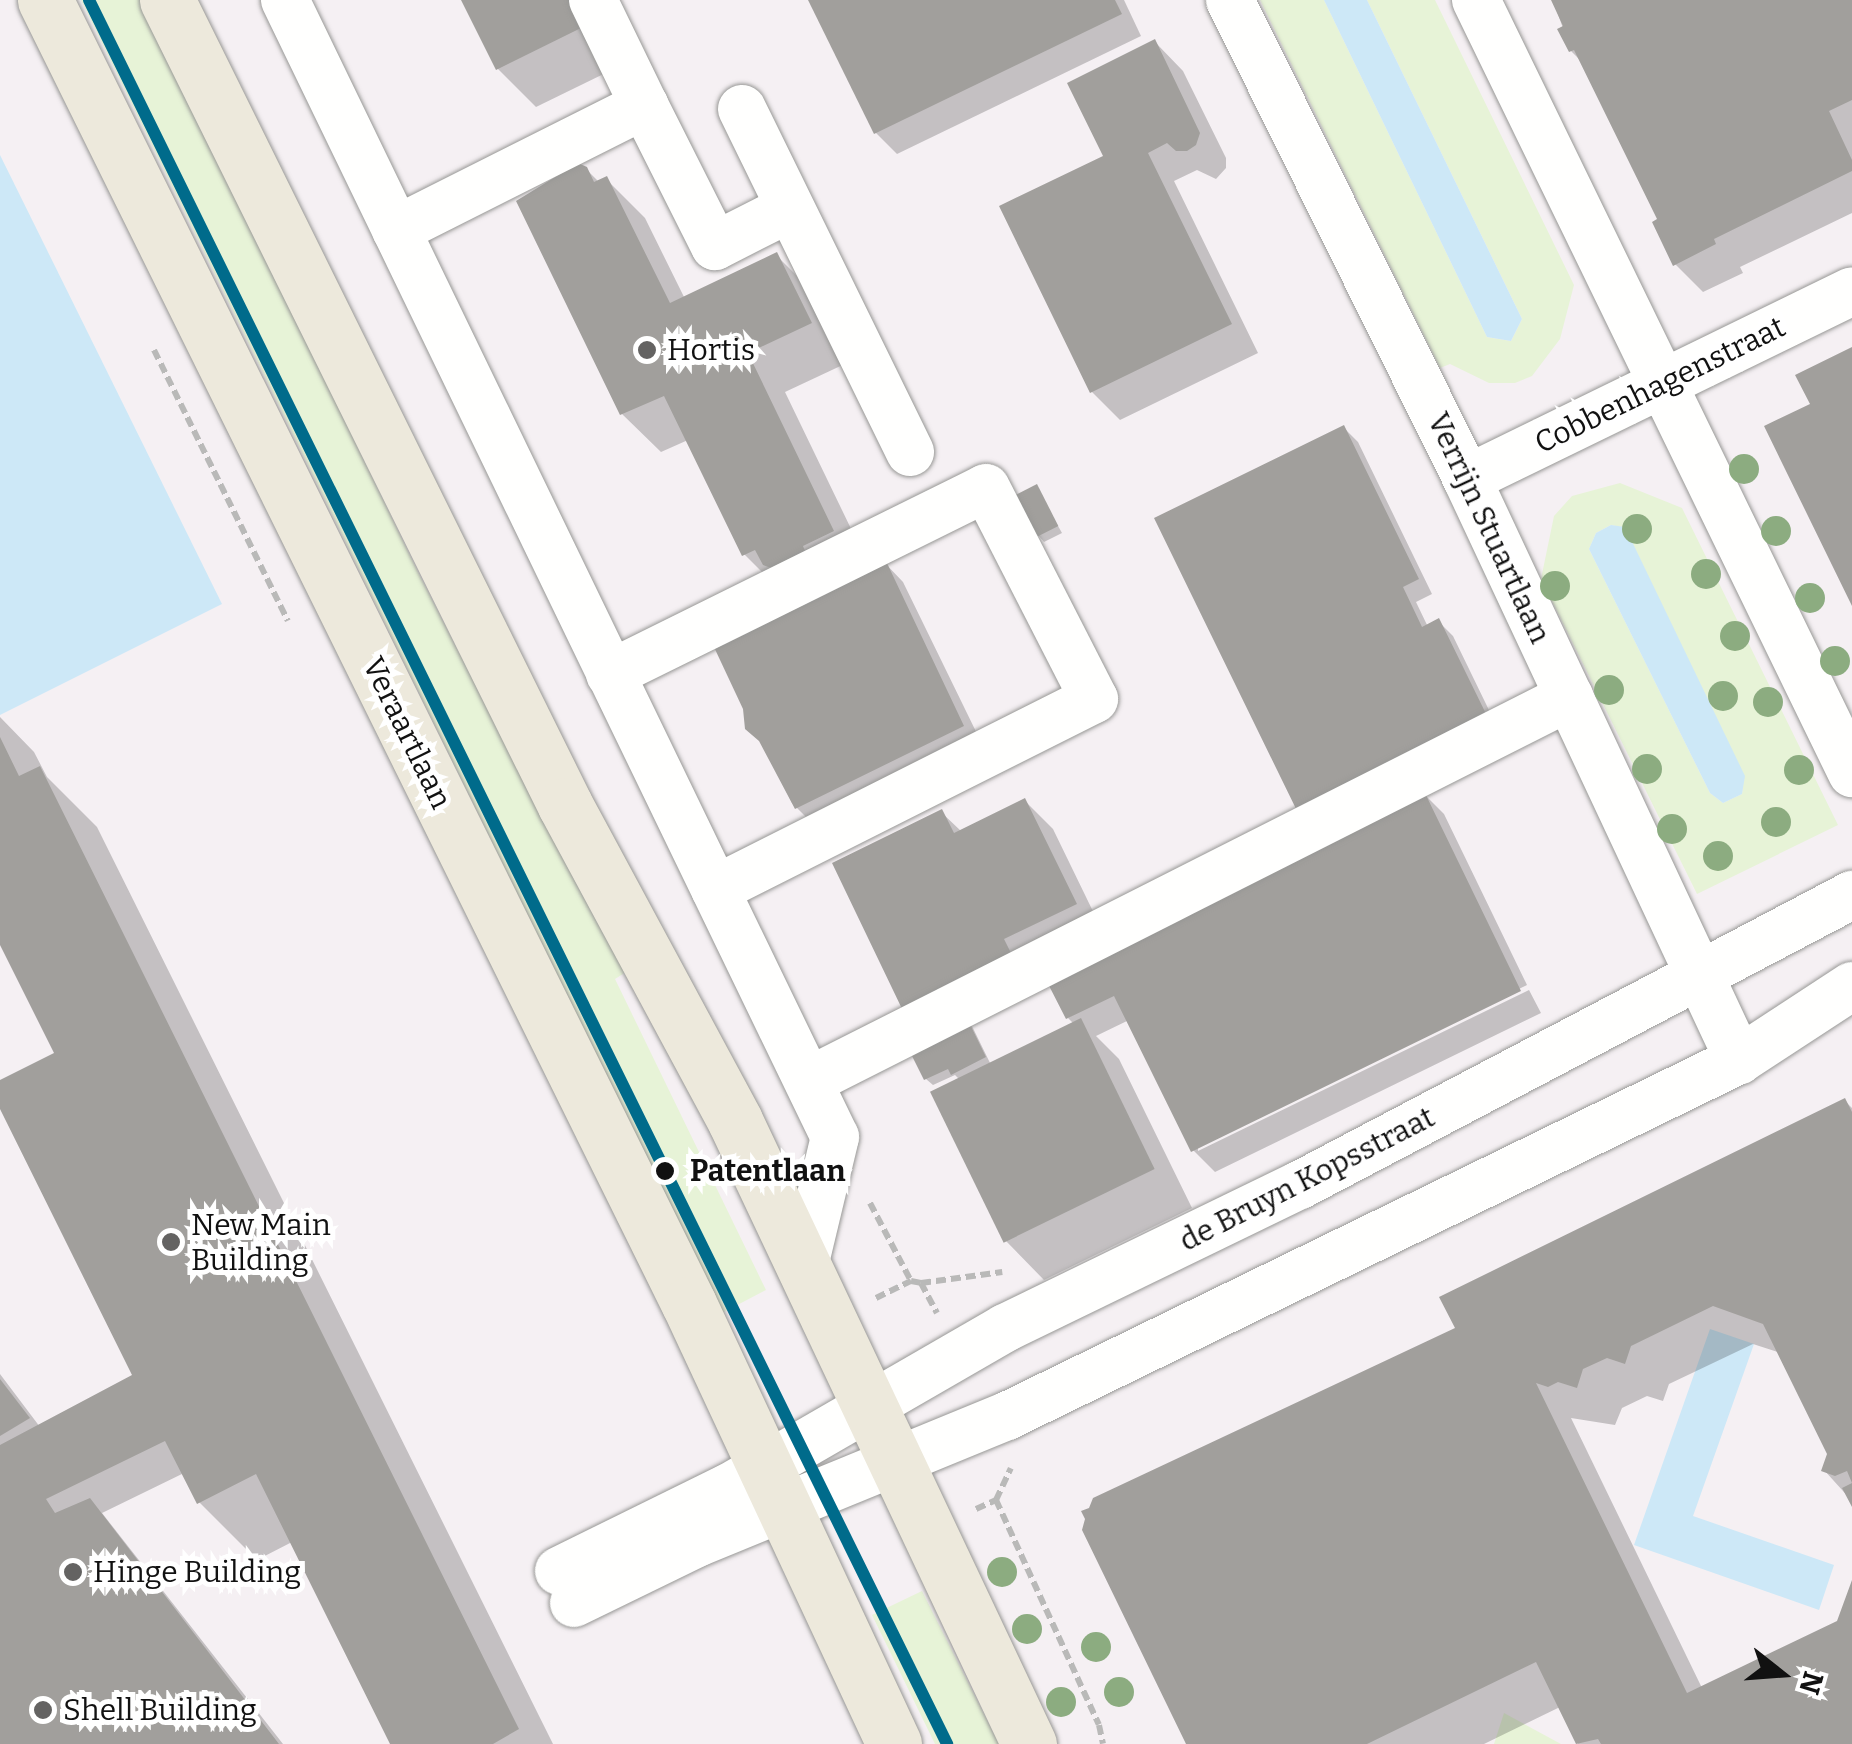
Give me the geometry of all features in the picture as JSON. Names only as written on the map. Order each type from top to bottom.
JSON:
[{"type":"main road","name":"Veraartlaan","points":[[45,0],[774,1487],[894,1744]]},
{"type":"main road","points":[[167,0],[566,805],[736,1121],[1029,1744]]},
{"type":"street","points":[[285,0],[834,1137],[805,1262]]},
{"type":"street","points":[[593,0],[716,246],[790,208]]},
{"type":"street","name":"Verrijn Stuartlaan","points":[[1230,0],[1467,479],[1739,1060]]},
{"type":"street","points":[[1476,0],[1852,773]]},
{"type":"street","points":[[396,230],[644,105]]},
{"type":"street","points":[[742,110],[910,452]]},
{"type":"street","name":"Cobbenhagenstraat","points":[[1467,479],[1852,291]]},
{"type":"street","points":[[610,674],[986,488],[1094,698],[715,890]]},
{"type":"street","points":[[809,1081],[1569,697]]},
{"type":"street","name":"de Bruyn Kopsstraat","points":[[774,1487],[872,1404],[1005,1328],[1300,1185],[1852,895]]},
{"type":"street","points":[[566,1587],[774,1487],[898,1461],[1007,1416],[1739,1060],[1852,986]]},
{"type":"path","points":[[834,1137],[911,1281]]},
{"type":"path","points":[[996,1500],[1099,1725],[1103,1744]]},
{"type":"shaded area","points":[[0,0],[1852,0],[1852,1744],[0,1744]]},
{"type":"green space","points":[[81,0],[141,0],[418,572],[521,775],[631,969],[615,979],[766,1290],[722,1313]]},
{"type":"green space","points":[[1260,0],[1324,0],[1487,337],[1511,341],[1522,319],[1367,0],[1435,0],[1574,285],[1560,339],[1532,376],[1515,383],[1489,383],[1450,364],[1440,368]]},
{"type":"green space","points":[[1620,483],[1682,508],[1838,825],[1697,894],[1541,579],[1554,516],[1572,496]],"holes":[[[1611,525],[1625,528],[1744,776],[1742,794],[1723,803],[1710,793],[1589,549],[1596,533]]]},
{"type":"green space","points":[[922,1591],[999,1744],[935,1744],[872,1615]]},
{"type":"green space","points":[[1504,1713],[1561,1744],[1494,1744]]},
{"type":"water","points":[[1324,0],[1367,0],[1522,319],[1511,341],[1487,337]]},
{"type":"water","points":[[0,155],[222,604],[0,715]]},
{"type":"water","points":[[1611,525],[1625,527],[1745,776],[1742,794],[1723,803],[1710,793],[1589,549],[1596,533]]},
{"type":"water","points":[[1710,1329],[1754,1344],[1693,1516],[1834,1565],[1819,1610],[1634,1545]]},
{"type":"building","points":[[461,0],[572,0],[585,26],[496,70]]},
{"type":"building","points":[[808,0],[1115,0],[1122,14],[874,134]]},
{"type":"building","points":[[1551,0],[1852,0],[1852,100],[1829,111],[1852,160],[1852,171],[1714,239],[1716,244],[1673,266],[1652,222],[1657,219],[1574,50],[1569,52],[1557,29],[1563,26]]},
{"type":"building","points":[[1155,39],[1200,133],[1196,145],[1187,151],[1176,151],[1167,143],[1148,153],[1232,324],[1090,393],[999,206],[1103,156],[1067,83]]},
{"type":"building","points":[[578,163],[587,167],[594,182],[607,176],[670,303],[777,252],[812,323],[748,353],[834,531],[803,546],[805,551],[771,568],[763,565],[755,550],[742,556],[664,396],[620,415],[516,201]]},
{"type":"building","points":[[1852,347],[1852,606],[1764,426],[1810,404],[1795,375]]},
{"type":"building","points":[[1344,425],[1419,579],[1403,587],[1422,627],[1439,618],[1491,724],[1300,817],[1154,518]]},
{"type":"building","points":[[1037,484],[1058,526],[1036,537],[1015,495]]},
{"type":"building","points":[[886,561],[964,726],[795,809],[759,741],[745,729],[743,709],[713,645]]},
{"type":"building","name":"New Main Building","points":[[0,737],[19,776],[40,766],[519,1729],[493,1744],[390,1744],[256,1474],[197,1504],[165,1441],[46,1499],[55,1513],[90,1498],[279,1744],[0,1744],[0,1445],[132,1375],[0,1109],[0,1080],[54,1053],[0,945]]},
{"type":"building","points":[[1423,789],[1521,991],[1191,1152],[1114,996],[1066,1019],[1043,974]]},
{"type":"building","points":[[1025,798],[1077,904],[1004,939],[1014,959],[904,1013],[832,863],[942,809],[954,833]]},
{"type":"building","points":[[965,1014],[986,1057],[951,1075],[948,1069],[924,1080],[905,1042]]},
{"type":"building","points":[[1081,1018],[1155,1169],[1004,1243],[930,1092]]},
{"type":"building","points":[[1845,1098],[1852,1112],[1852,1483],[1847,1471],[1835,1476],[1821,1471],[1827,1454],[1763,1324],[1713,1306],[1631,1346],[1625,1364],[1607,1358],[1583,1369],[1577,1388],[1558,1382],[1548,1387],[1536,1383],[1687,1693],[1837,1621],[1852,1580],[1852,1744],[1601,1744],[1598,1739],[1576,1744],[1536,1662],[1367,1744],[1186,1744],[1082,1530],[1085,1519],[1081,1511],[1089,1508],[1093,1498],[1455,1328],[1439,1297]]},
{"type":"building","points":[[0,1379],[30,1418],[0,1436]]},
{"type":"building","points":[[1852,1483],[1852,1507],[1842,1488]]},
{"type":"transit line","points":[[89,0],[947,1744]]},
{"type":"place","name":"Hortis","points":[[647,350]]},
{"type":"place","name":"Patentlaan","points":[[665,1171]]},
{"type":"place","name":"New Main Building","points":[[171,1242]]},
{"type":"place","name":"Hinge Building","points":[[73,1572]]},
{"type":"place","name":"Shell Building","points":[[43,1710]]}]
